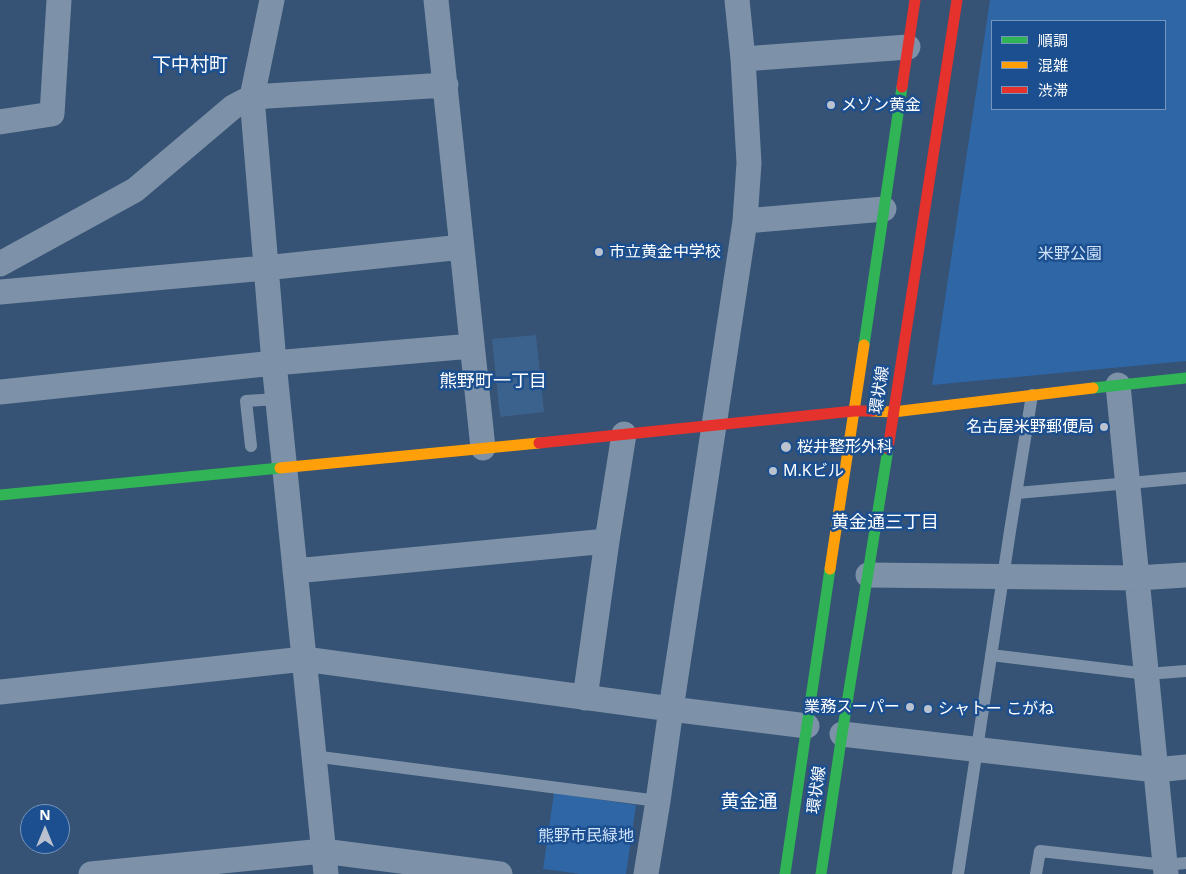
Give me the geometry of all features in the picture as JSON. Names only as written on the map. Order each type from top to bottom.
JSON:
[{"type":"main road","name":"環状線","points":[[786,874],[915,0]]},
{"type":"main road","name":"環状線","points":[[821,874],[957,0]]},
{"type":"main road","points":[[0,494],[854,411],[893,412],[1186,378]]},
{"type":"street","points":[[0,122],[52,114],[59,0]]},
{"type":"street","points":[[272,0],[252,97],[277,399],[324,863]]},
{"type":"street","points":[[436,0],[483,448]]},
{"type":"street","points":[[646,874],[746,220],[750,163],[737,0]]},
{"type":"street","points":[[743,59],[908,47]]},
{"type":"street","points":[[0,264],[135,190],[233,107],[252,97],[446,85]]},
{"type":"street","points":[[746,220],[884,209]]},
{"type":"street","points":[[0,292],[265,268],[462,247]]},
{"type":"street","points":[[0,392],[274,363],[472,346]]},
{"type":"street","points":[[1118,385],[1156,770],[1172,867]]},
{"type":"street","points":[[585,698],[624,434]]},
{"type":"street","points":[[295,571],[607,541]]},
{"type":"street","points":[[868,575],[1137,578],[1186,574]]},
{"type":"street","points":[[0,692],[304,659],[585,698],[807,726]]},
{"type":"street","points":[[842,734],[1156,770],[1186,767]]},
{"type":"street","points":[[91,874],[324,863],[500,874]]},
{"type":"lane","points":[[958,874],[1032,395]]},
{"type":"lane","points":[[251,446],[246,401],[277,399]]},
{"type":"lane","points":[[1017,493],[1186,478]]},
{"type":"lane","points":[[991,655],[1147,674],[1186,671]]},
{"type":"lane","points":[[313,756],[658,801]]},
{"type":"lane","points":[[1036,874],[1040,851],[1172,867]]},
{"type":"green space","name":"米野公園","points":[[990,0],[1186,0],[1186,361],[932,385]]},
{"type":"green space","name":"熊野市民緑地","points":[[554,793],[636,805],[626,874],[581,874],[543,869]]},
{"type":"shaded area","points":[[536,335],[544,412],[500,417],[492,339]]},
{"type":"traffic: fast","points":[[864,345],[902,87]]},
{"type":"traffic: fast","points":[[1093,388],[1186,378]]},
{"type":"traffic: fast","points":[[821,874],[888,449]]},
{"type":"traffic: fast","points":[[0,495],[280,468]]},
{"type":"traffic: fast","points":[[785,874],[830,569]]},
{"type":"traffic: slow","points":[[830,569],[864,345]]},
{"type":"traffic: slow","points":[[872,411],[893,412],[1093,388]]},
{"type":"traffic: slow","points":[[280,468],[539,443]]},
{"type":"traffic: jam","points":[[902,87],[915,0]]},
{"type":"traffic: jam","points":[[888,449],[957,0]]},
{"type":"traffic: jam","points":[[539,443],[854,411],[872,411]]},
{"type":"place","name":"メゾン黄金","points":[[831,105]]},
{"type":"place","name":"市立黄金中学校","points":[[599,252]]},
{"type":"place","name":"名古屋米野郵便局","points":[[1104,427]]},
{"type":"place","name":"桜井整形外科","points":[[786,447]]},
{"type":"place","name":"M.Kビル","points":[[773,471]]},
{"type":"place","name":"業務スーパー","points":[[910,707]]},
{"type":"place","name":"シャトー こがね","points":[[928,709]]},
{"type":"district","name":"下中村町","points":[[190,66]]},
{"type":"district","name":"熊野町一丁目","points":[[493,382]]},
{"type":"district","name":"黄金通三丁目","points":[[885,523]]},
{"type":"district","name":"黄金通","points":[[749,803]]}]
